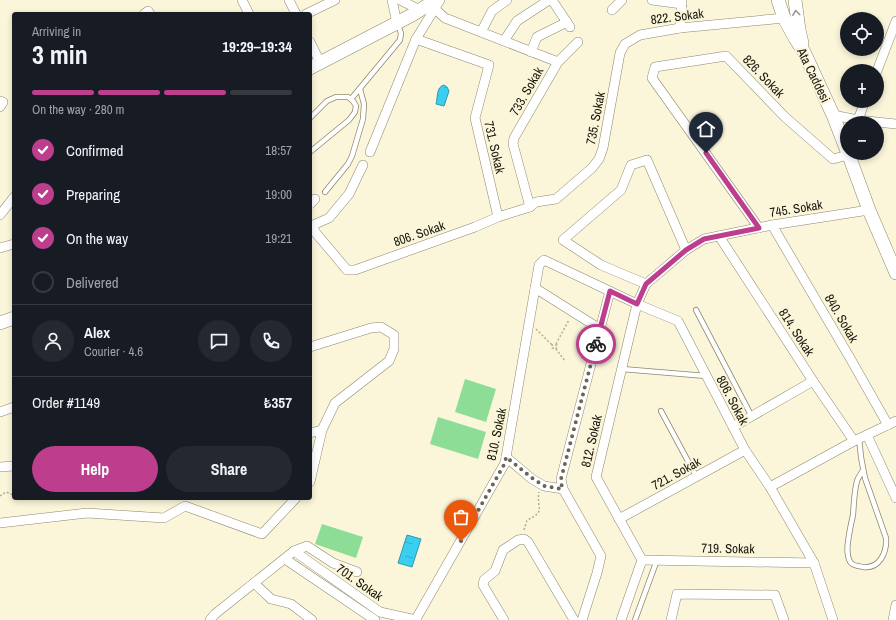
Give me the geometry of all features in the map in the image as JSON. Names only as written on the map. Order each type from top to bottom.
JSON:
[{"type":"main road","name":"Ata Caddesi","points":[[778,0],[784,18],[804,52],[840,133]]},
{"type":"main road","points":[[795,0],[804,52]]},
{"type":"main road","points":[[315,65],[420,10],[435,4]]},
{"type":"main road","name":"Ata Caddesi","points":[[851,160],[869,210],[896,273]]},
{"type":"main road","points":[[0,323],[12,319]]},
{"type":"street","points":[[242,0],[248,12]]},
{"type":"street","points":[[289,0],[295,12]]},
{"type":"street","points":[[310,12],[335,0]]},
{"type":"street","points":[[392,0],[397,23]]},
{"type":"street","points":[[400,0],[420,10]]},
{"type":"street","points":[[370,152],[416,39],[435,4],[440,0]]},
{"type":"street","points":[[481,32],[492,11],[507,0]]},
{"type":"street","points":[[504,41],[517,21],[551,0],[569,24],[538,37],[531,52]]},
{"type":"street","points":[[612,10],[622,0]]},
{"type":"street","points":[[652,0],[682,2],[680,28]]},
{"type":"street","points":[[435,4],[445,18],[558,62]]},
{"type":"street","name":"822. Sokak","points":[[625,44],[640,35],[680,28],[784,18]]},
{"type":"street","points":[[879,64],[896,21]]},
{"type":"street","name":"731. Sokak","points":[[416,39],[489,65],[475,118],[498,217]]},
{"type":"street","name":"733. Sokak","points":[[530,207],[513,144],[514,138],[558,62],[578,42]]},
{"type":"street","name":"735. Sokak","points":[[498,217],[530,207],[536,202],[556,198],[592,168],[599,159],[603,148],[620,53],[625,44]]},
{"type":"street","points":[[312,51],[315,65]]},
{"type":"street","name":"826. Sokak","points":[[759,228],[652,78],[654,66],[726,56],[785,117],[832,159],[840,156]]},
{"type":"street","points":[[833,115],[840,116]]},
{"type":"street","points":[[884,123],[896,124]]},
{"type":"street","points":[[646,284],[601,264],[563,240],[621,190],[630,166],[647,160],[686,250]]},
{"type":"street","name":"806. Sokak","points":[[363,165],[349,194],[329,218],[313,225],[315,232],[347,270],[355,270],[475,227],[498,217]]},
{"type":"street","points":[[0,215],[12,200]]},
{"type":"street","name":"745. Sokak","points":[[637,304],[646,284],[686,250],[704,239],[772,225],[869,210]]},
{"type":"street","name":"840. Sokak","points":[[772,225],[850,358],[892,423]]},
{"type":"street","name":"814. Sokak","points":[[719,236],[813,381],[860,438],[896,498]]},
{"type":"street","points":[[0,248],[12,245]]},
{"type":"street","name":"806. Sokak","points":[[544,260],[637,304],[678,321],[745,450],[770,487],[814,564],[833,620]]},
{"type":"street","name":"810. Sokak","points":[[416,620],[505,463],[539,265],[544,260]]},
{"type":"street","points":[[535,288],[600,329]]},
{"type":"street","points":[[582,620],[601,556],[562,489],[561,479],[610,291]]},
{"type":"street","name":"812. Sokak","points":[[637,304],[596,477],[642,560]]},
{"type":"street","points":[[312,346],[371,328],[381,327],[394,335],[394,348],[389,361],[335,403],[322,430],[312,473]]},
{"type":"street","points":[[733,428],[813,381]]},
{"type":"street","points":[[0,412],[12,408]]},
{"type":"street","points":[[770,487],[860,438],[892,423]]},
{"type":"street","points":[[312,432],[322,430]]},
{"type":"street","name":"721. Sokak","points":[[619,519],[745,450]]},
{"type":"street","points":[[506,457],[544,486],[562,489]]},
{"type":"street","points":[[0,468],[12,466]]},
{"type":"street","points":[[0,523],[87,513],[164,518],[185,502],[262,534],[294,500]]},
{"type":"street","points":[[504,620],[483,585],[484,580],[495,571],[503,550],[521,539],[528,542],[574,620]]},
{"type":"street","points":[[210,620],[215,614],[294,551],[308,546],[333,563],[357,572]]},
{"type":"street","name":"701. Sokak","points":[[294,551],[380,612],[416,620]]},
{"type":"street","name":"701. Sokak","points":[[285,559],[375,620]]},
{"type":"street","points":[[620,620],[642,560]]},
{"type":"street","name":"719. Sokak","points":[[642,560],[814,564]]},
{"type":"street","points":[[254,583],[271,598],[292,604],[312,620]]},
{"type":"street","points":[[671,620],[677,594],[775,595],[784,620]]},
{"type":"street","points":[[893,620],[896,605]]},
{"type":"lane","points":[[351,99],[401,38],[401,33],[397,23]]},
{"type":"lane","points":[[325,192],[348,164],[352,156],[363,119],[364,104],[360,89]]},
{"type":"lane","points":[[312,116],[332,99],[346,97],[351,99],[356,106],[354,114],[342,126],[312,150]]},
{"type":"lane","points":[[696,310],[752,417]]},
{"type":"lane","points":[[622,369],[706,376]]},
{"type":"lane","points":[[661,411],[696,476]]},
{"type":"lane","points":[[860,438],[863,470],[886,538],[884,555],[880,561],[873,566],[866,567],[858,566],[851,562],[848,551],[854,497],[858,479],[863,470]]},
{"type":"lane","points":[[635,620],[657,560]]},
{"type":"path","points":[[556,349],[556,344],[574,312]]},
{"type":"path","points":[[529,323],[552,345],[552,348],[556,349],[565,361]]},
{"type":"path","points":[[552,345],[556,344]]},
{"type":"path","points":[[521,539],[527,520],[537,515],[540,510],[538,493],[544,486]]},
{"type":"path","points":[[0,496],[6,492],[12,494]]},
{"type":"green space","points":[[465,379],[496,389],[486,422],[455,412]]},
{"type":"green space","points":[[438,417],[486,432],[478,459],[430,444]]},
{"type":"green space","points":[[322,524],[363,537],[356,558],[315,544]]},
{"type":"water","points":[[444,85],[449,91],[444,106],[436,104],[438,90]]},
{"type":"water","points":[[407,535],[421,539],[412,567],[398,563]]},
{"type":"way so far","points":[[461,541],[505,463],[506,457],[544,486],[562,489],[561,479],[596,344]]},
{"type":"route","points":[[596,344],[610,291],[637,304],[646,284],[686,250],[704,239],[759,228],[706,153]]}]
